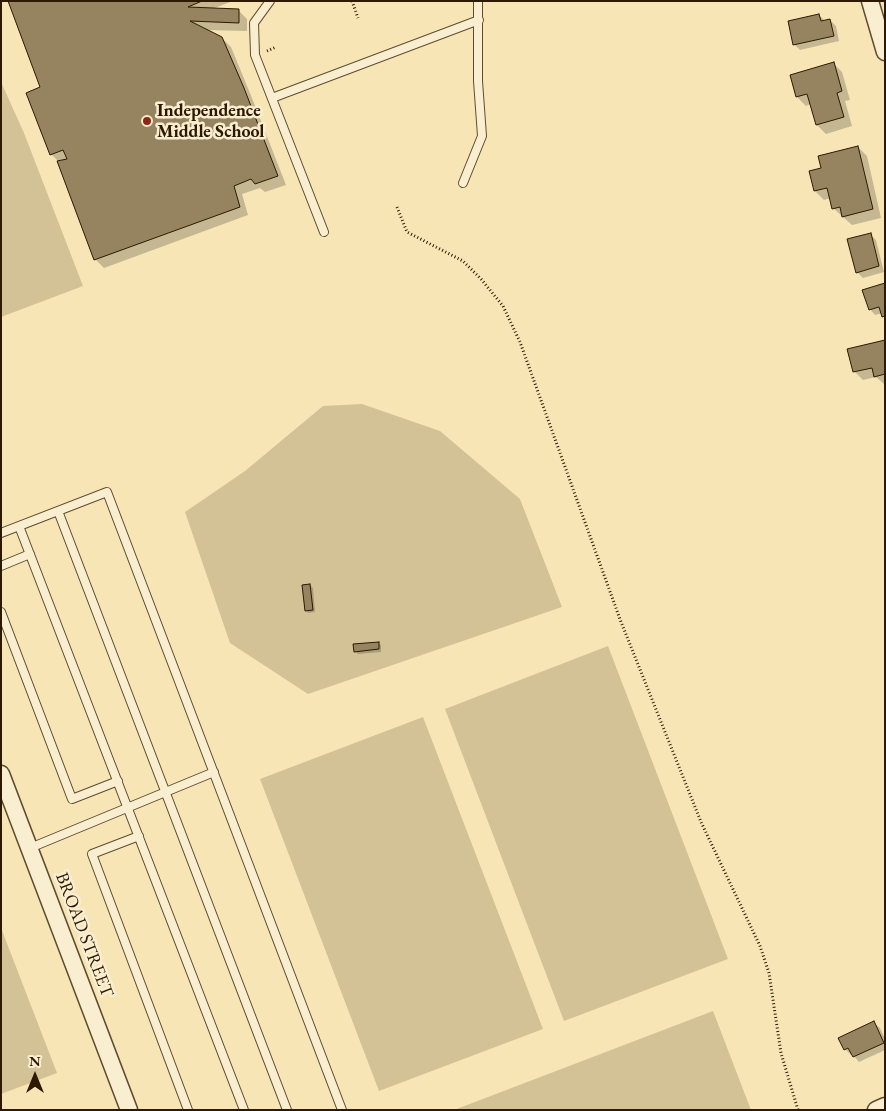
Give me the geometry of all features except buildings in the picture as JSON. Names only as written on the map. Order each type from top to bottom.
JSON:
[{"type":"street","points":[[870,1],[885,52]]},
{"type":"street","name":"BROAD STREET","points":[[1,774],[129,1110]]},
{"type":"street","points":[[876,1110],[885,1106]]},
{"type":"lane","points":[[270,1],[254,23],[255,55],[324,232]]},
{"type":"lane","points":[[463,183],[482,136],[478,81],[480,20],[478,1]]},
{"type":"lane","points":[[272,98],[480,20]]},
{"type":"lane","points":[[1,533],[107,492],[342,1110]]},
{"type":"lane","points":[[58,511],[287,1110]]},
{"type":"lane","points":[[19,526],[244,1110]]},
{"type":"lane","points":[[1,566],[30,554]]},
{"type":"lane","points":[[1,612],[72,799],[118,781]]},
{"type":"lane","points":[[30,848],[214,772]]},
{"type":"lane","points":[[139,836],[92,854],[188,1110]]},
{"type":"path","points":[[352,1],[358,18]]},
{"type":"path","points":[[397,207],[407,232],[463,261],[481,279],[503,306],[520,342],[621,622],[701,822],[760,946],[769,973],[781,1052],[798,1110]]},
{"type":"shaded area","points":[[1,82],[24,133],[83,286],[1,317]]},
{"type":"shaded area","points":[[362,404],[440,431],[520,499],[562,607],[308,694],[230,643],[185,512],[245,471],[323,406]]},
{"type":"shaded area","points":[[608,646],[728,959],[564,1021],[445,709]]},
{"type":"shaded area","points":[[423,717],[543,1029],[379,1091],[260,779]]},
{"type":"shaded area","points":[[1,928],[57,1073],[1,1094]]},
{"type":"shaded area","points":[[713,1011],[751,1110],[454,1110]]},
{"type":"place","name":"Independence Middle School","points":[[147,121]]}]
